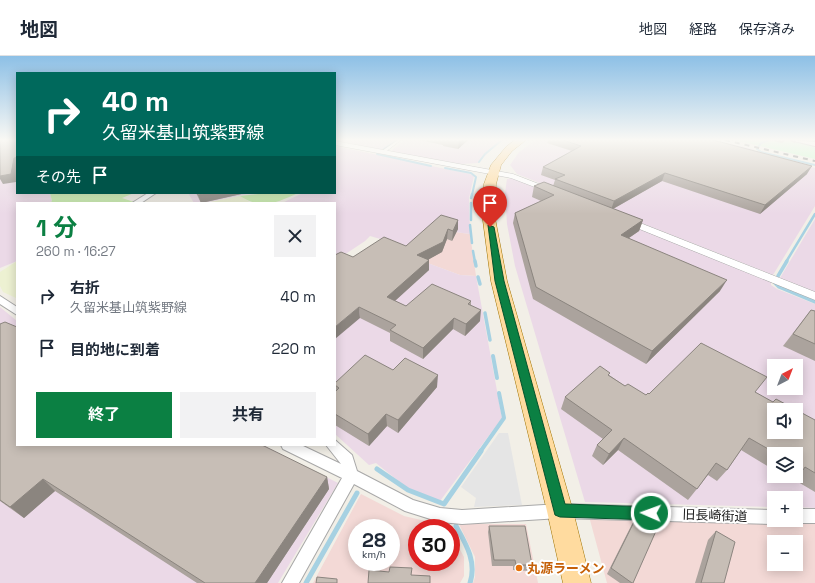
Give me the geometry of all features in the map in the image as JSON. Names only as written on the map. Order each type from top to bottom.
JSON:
[{"type":"main road","points":[[498,165],[490,184],[488,213],[499,281],[560,511],[577,583]]},
{"type":"street","points":[[466,165],[495,169],[564,195]]},
{"type":"street","points":[[138,202],[151,194]]},
{"type":"street","points":[[616,216],[815,296]]},
{"type":"street","points":[[8,302],[16,311]]},
{"type":"street","name":"旧長崎街道","points":[[290,446],[351,475],[410,506],[440,515],[462,517],[560,511],[767,517]]},
{"type":"street","points":[[290,583],[351,475],[347,459],[334,446]]},
{"type":"street","points":[[803,516],[815,516]]},
{"type":"shaded area","points":[[0,165],[16,165],[16,194],[50,194],[52,201],[16,202],[16,261],[0,268]]},
{"type":"shaded area","points":[[336,165],[425,165],[474,176],[469,198],[470,234],[448,231],[406,255],[460,275],[476,276],[502,418],[440,501],[407,488],[376,463],[369,465],[336,435],[336,289],[384,240],[370,236],[336,260],[336,202],[284,202],[301,194],[336,194]]},
{"type":"shaded area","points":[[510,165],[803,165],[815,168],[815,206],[773,275],[517,174]]},
{"type":"shaded area","points":[[513,178],[771,281],[771,285],[777,289],[815,304],[815,508],[803,507],[803,491],[767,491],[767,507],[585,502],[515,266],[507,224],[505,193],[507,179]]},
{"type":"shaded area","points":[[189,194],[247,194],[210,202],[193,202]]},
{"type":"shaded area","points":[[815,219],[815,292],[780,278]]},
{"type":"shaded area","points":[[448,231],[470,234],[476,276],[460,275],[406,255]]},
{"type":"shaded area","points":[[0,307],[16,320],[16,446],[265,446],[338,483],[278,583],[0,583]]},
{"type":"shaded area","points":[[499,433],[508,433],[522,505],[474,507],[476,498],[461,487]]},
{"type":"shaded area","points":[[361,494],[404,516],[417,519],[408,519],[408,571],[460,571],[460,550],[464,557],[464,576],[460,583],[313,583]]},
{"type":"shaded area","points":[[590,520],[767,522],[767,527],[803,527],[803,522],[815,522],[815,583],[607,583]]},
{"type":"shaded area","points":[[460,524],[526,524],[538,583],[473,583],[475,577],[475,557]]},
{"type":"green space","points":[[50,194],[132,194],[122,198],[134,202],[51,202]]},
{"type":"green space","points":[[258,194],[296,194],[276,202],[253,202],[240,196]]},
{"type":"green space","points":[[240,196],[249,202],[210,202]]},
{"type":"green space","points":[[16,262],[16,298],[3,292],[0,286],[0,272]]},
{"type":"building","points":[[0,165],[13,165],[11,174],[0,176]]},
{"type":"building","points":[[547,165],[807,165],[812,166],[765,205],[665,173],[614,201],[555,179],[565,175],[543,167]]},
{"type":"building","points":[[544,182],[643,220],[621,235],[727,280],[652,351],[536,287],[515,213],[554,195],[534,186]]},
{"type":"building","points":[[441,215],[458,220],[453,231],[448,229],[443,242],[417,255],[429,260],[387,297],[406,306],[432,284],[471,301],[468,304],[481,310],[466,324],[454,318],[423,348],[390,330],[396,325],[359,307],[336,326],[336,254],[341,252],[353,257],[384,237],[406,246]]},
{"type":"building","points":[[811,310],[815,311],[815,344],[793,334]]},
{"type":"building","points":[[5,322],[16,327],[16,446],[264,446],[327,477],[255,583],[205,583],[43,479],[10,507],[0,500],[0,324]]},
{"type":"building","points":[[701,343],[767,377],[755,392],[773,402],[776,399],[783,403],[767,403],[767,439],[803,439],[803,414],[815,420],[815,473],[805,467],[803,470],[803,447],[767,447],[767,448],[749,438],[727,470],[716,463],[697,489],[624,438],[609,454],[597,445],[612,430],[565,397],[600,366],[610,373],[608,375],[625,386],[628,384],[646,395],[648,393],[649,394]]},
{"type":"building","points":[[365,355],[393,370],[405,358],[438,375],[398,420],[386,414],[368,434],[336,415],[336,391],[339,388],[336,386],[336,382]]},
{"type":"building","points":[[636,518],[656,531],[632,583],[611,568]]},
{"type":"building","points":[[489,526],[525,526],[532,565],[516,565],[515,560],[494,560]]},
{"type":"building","points":[[716,531],[735,542],[724,583],[701,583]]},
{"type":"building","points":[[400,567],[408,568],[408,571],[412,571],[411,575],[430,576],[430,583],[368,583],[369,571],[400,571]]},
{"type":"building","points":[[317,577],[337,579],[337,583],[316,583]]},
{"type":"waterway","points":[[425,165],[431,166]]},
{"type":"waterway","points":[[445,168],[471,173],[476,177],[472,195]]},
{"type":"waterway","points":[[471,198],[472,194]]},
{"type":"waterway","points":[[471,203],[471,220]]},
{"type":"waterway","points":[[786,262],[815,214]]},
{"type":"waterway","points":[[470,225],[472,243]]},
{"type":"waterway","points":[[473,251],[475,262]]},
{"type":"waterway","points":[[475,261],[476,266]]},
{"type":"waterway","points":[[778,276],[787,261]]},
{"type":"waterway","points":[[478,277],[480,284]]},
{"type":"waterway","points":[[775,283],[779,287],[815,302]]},
{"type":"waterway","points":[[485,313],[490,340]]},
{"type":"waterway","points":[[493,356],[497,378]]},
{"type":"waterway","points":[[480,452],[504,418],[499,393]]},
{"type":"waterway","points":[[377,469],[408,490],[444,504],[481,451]]},
{"type":"waterway","points":[[306,583],[357,493]]},
{"type":"waterway","points":[[460,533],[467,546],[471,560],[472,575],[470,583]]},
{"type":"place","name":"丸源ラーメン","points":[[519,568]]},
{"type":"route","points":[[490,227],[499,281],[560,511],[651,513]]}]
